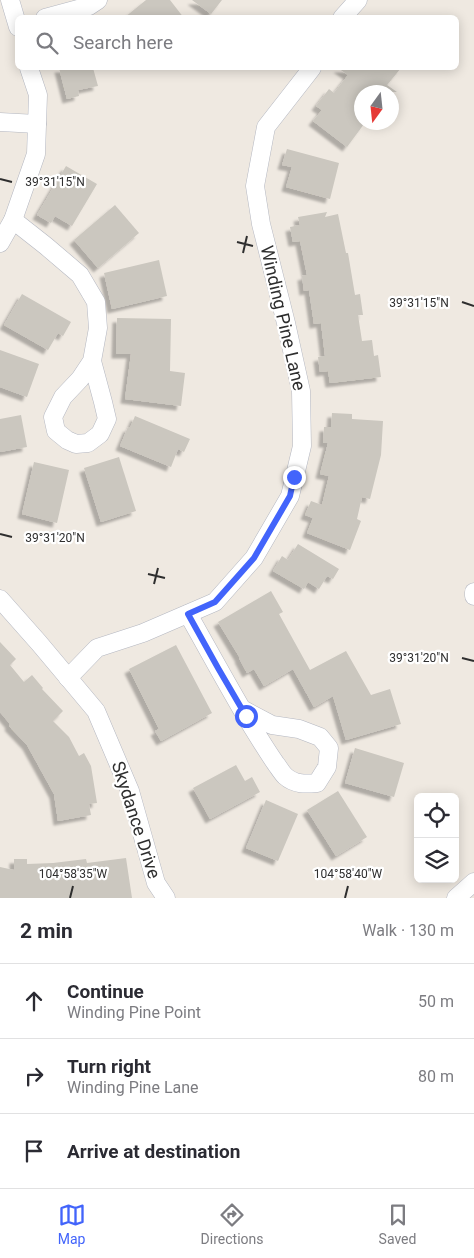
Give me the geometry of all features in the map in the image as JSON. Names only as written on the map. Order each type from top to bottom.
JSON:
[{"type":"street","points":[[10,0],[15,17]]},
{"type":"street","points":[[56,15],[89,6],[98,0]]},
{"type":"street","points":[[345,15],[358,0]]},
{"type":"street","points":[[0,243],[13,220],[36,154],[38,95],[30,70]]},
{"type":"street","name":"Winding Pine Lane","points":[[68,678],[97,648],[143,633],[215,602],[254,558],[290,496],[302,446],[301,391],[261,224],[255,186],[266,127],[310,70]]},
{"type":"street","points":[[0,122],[37,124]]},
{"type":"street","points":[[13,220],[80,275],[96,302],[98,328],[92,361]]},
{"type":"street","name":"Skydance Drive","points":[[0,599],[96,712],[130,790],[156,883],[166,898]]},
{"type":"street","points":[[188,614],[218,668],[261,742],[286,777],[300,785],[318,783],[327,767],[329,748],[320,737],[299,729],[272,725],[242,709]]},
{"type":"street","points":[[456,898],[474,882]]},
{"type":"building","points":[[146,0],[170,0],[182,15],[128,15]]},
{"type":"building","points":[[192,0],[222,0],[211,14]]},
{"type":"building","points":[[60,70],[94,70],[98,86],[78,90],[79,96],[67,99]]},
{"type":"building","points":[[341,70],[399,70],[387,85],[354,85],[354,130],[360,130],[347,147],[313,121],[322,110],[316,106],[329,89],[334,93],[348,75]]},
{"type":"building","points":[[287,149],[339,163],[330,199],[286,187],[292,167],[282,165]]},
{"type":"building","points":[[66,166],[97,184],[72,226],[55,216],[51,223],[37,215]]},
{"type":"building","points":[[115,205],[139,233],[98,268],[74,240]]},
{"type":"building","points":[[327,212],[325,217],[338,214],[346,253],[348,253],[355,295],[360,294],[363,315],[358,315],[362,341],[372,340],[374,356],[378,355],[381,377],[330,383],[328,371],[320,372],[318,357],[325,356],[321,323],[314,324],[309,290],[304,291],[302,276],[307,275],[300,241],[293,242],[290,227],[300,225],[298,217]]},
{"type":"building","points":[[159,260],[167,296],[112,309],[104,273]]},
{"type":"building","points":[[22,294],[71,322],[63,336],[58,333],[48,350],[4,325]]},
{"type":"building","points":[[117,318],[171,319],[170,371],[185,373],[181,406],[125,399],[131,354],[116,354]]},
{"type":"building","points":[[0,350],[39,364],[27,397],[0,387]]},
{"type":"building","points":[[332,413],[352,414],[352,419],[383,421],[381,455],[370,499],[362,497],[357,519],[361,521],[350,550],[307,533],[313,518],[305,515],[311,501],[322,505],[329,476],[320,474],[328,443],[323,443],[324,427],[331,427]]},
{"type":"building","points":[[21,415],[27,447],[0,452],[0,419]]},
{"type":"building","points":[[135,416],[190,439],[184,452],[178,449],[171,467],[120,446]]},
{"type":"building","points":[[119,457],[136,511],[101,522],[84,468]]},
{"type":"building","points":[[34,462],[69,470],[57,523],[22,514]]},
{"type":"building","points":[[298,544],[339,569],[333,579],[327,576],[319,589],[308,582],[304,589],[273,571],[282,556],[288,560]]},
{"type":"building","points":[[271,591],[283,612],[279,614],[310,670],[346,651],[371,695],[390,689],[401,724],[346,740],[333,696],[314,707],[293,669],[264,686],[254,669],[247,673],[218,622]]},
{"type":"building","points":[[0,642],[16,659],[10,665],[24,682],[32,675],[42,689],[63,711],[53,721],[69,737],[79,756],[84,753],[91,766],[97,803],[89,804],[91,815],[58,821],[54,794],[27,745],[9,726],[10,724],[0,712]]},
{"type":"building","points":[[176,645],[212,713],[161,741],[155,731],[159,729],[129,669]]},
{"type":"building","points":[[355,748],[404,763],[394,797],[345,783]]},
{"type":"building","points":[[236,765],[245,781],[252,777],[260,792],[210,819],[193,788]]},
{"type":"building","points":[[338,791],[367,837],[336,856],[307,810]]},
{"type":"building","points":[[266,800],[298,814],[278,861],[246,848]]},
{"type":"building","points":[[126,858],[132,898],[0,898],[0,867],[14,870],[14,859],[27,859],[27,864],[86,859],[87,863]]},
{"type":"route","points":[[246,716],[188,614],[215,602],[254,558],[290,496],[294,477]]}]
